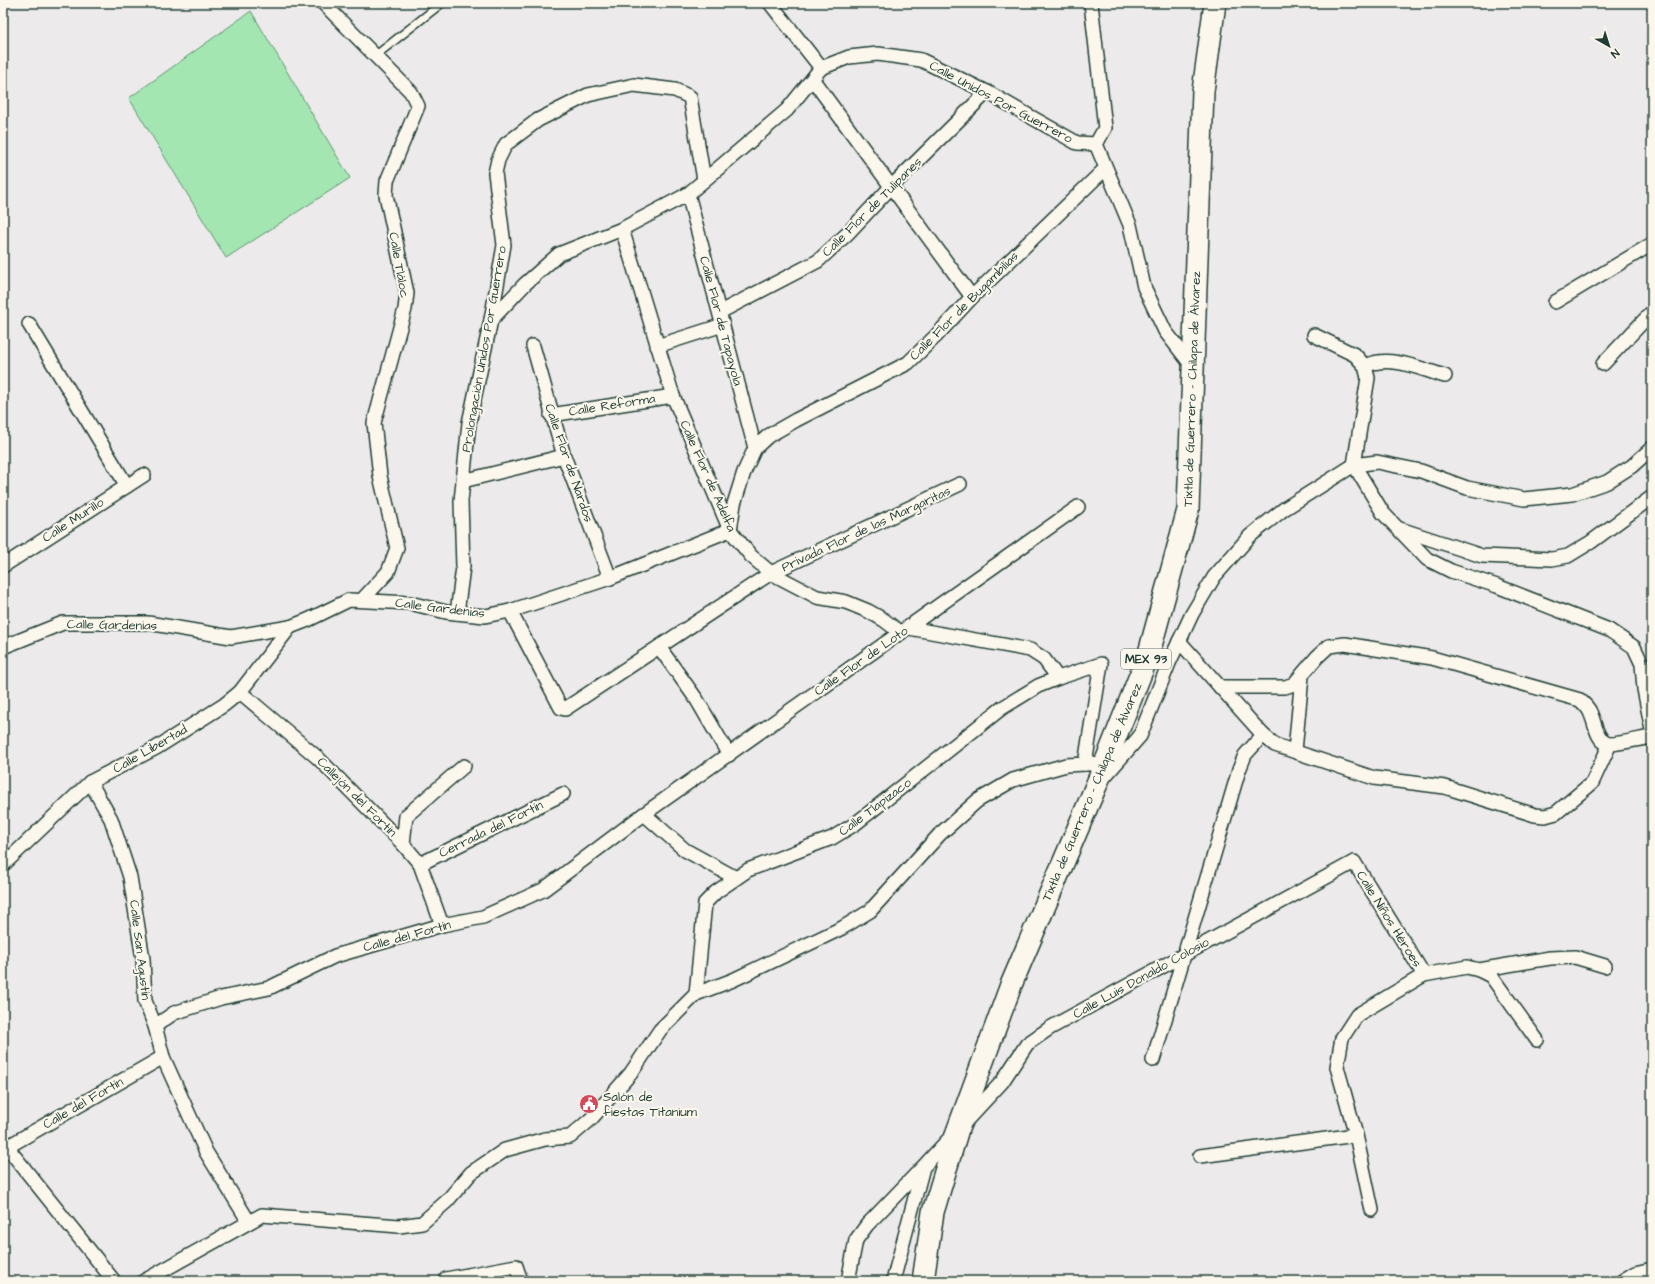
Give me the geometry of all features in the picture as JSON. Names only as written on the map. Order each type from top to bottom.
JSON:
[{"type":"main road","name":"Tixtla de Guerrero - Chilapa de Álvarez","points":[[923,1281],[934,1212],[958,1129],[1011,985],[1096,786],[1149,654],[1188,510],[1203,91],[1215,3]]},
{"type":"street","name":"Calle Tláloc","points":[[323,3],[411,92],[418,106],[387,181],[386,195],[406,293],[405,309],[374,423],[380,476],[397,548],[388,572],[362,600]]},
{"type":"street","points":[[491,320],[524,284],[559,254],[622,229],[688,194],[787,110],[813,80],[821,68],[770,3]]},
{"type":"street","points":[[1092,3],[1105,128],[1096,144],[1105,169],[1130,225],[1144,288],[1165,331],[1193,367]]},
{"type":"street","name":"Calle Unidos Por Guerrero","points":[[821,68],[850,57],[878,54],[921,60],[987,92],[1077,143],[1096,144]]},
{"type":"street","points":[[813,80],[972,297]]},
{"type":"street","name":"Prolongación Unidos Por Guerrero","points":[[457,613],[463,567],[461,501],[469,422],[491,320],[504,245],[495,173],[498,160],[506,144],[538,120],[588,95],[634,85],[675,90],[690,98],[704,180]]},
{"type":"street","name":"Calle Flor de Tulipanes","points":[[657,346],[721,319],[818,261],[847,234],[891,187],[987,92]]},
{"type":"street","name":"Calle Flor de Bugambilias","points":[[730,530],[734,504],[744,472],[755,448],[768,436],[796,420],[908,363],[936,336],[972,297],[1105,169]]},
{"type":"street","name":"Calle Flor de Tapayola","points":[[688,194],[755,448]]},
{"type":"street","name":"Calle Flor de Adelfa","points":[[622,229],[673,396],[730,530],[751,556],[771,573],[817,597],[846,602],[868,611],[905,631],[1030,650],[1044,659],[1058,678]]},
{"type":"street","points":[[1555,302],[1652,244]]},
{"type":"street","points":[[1603,364],[1652,312]]},
{"type":"street","points":[[29,324],[127,486]]},
{"type":"street","points":[[1314,335],[1355,355],[1365,366],[1368,378],[1354,466],[1383,513],[1427,559],[1451,571],[1497,586],[1609,630],[1634,647],[1642,664],[1644,689],[1652,730]]},
{"type":"street","name":"Calle Flor de Nardos","points":[[533,346],[564,456],[610,578]]},
{"type":"street","points":[[1365,366],[1375,361],[1389,360],[1445,376]]},
{"type":"street","name":"Calle Reforma","points":[[551,414],[673,396]]},
{"type":"street","points":[[1096,786],[1140,736],[1168,663],[1192,614],[1214,577],[1250,536],[1284,509],[1354,466],[1377,462],[1414,469],[1467,488],[1524,499],[1572,494],[1607,482],[1632,466],[1652,448]]},
{"type":"street","points":[[463,481],[564,456]]},
{"type":"street","name":"Calle Murillo","points":[[3,566],[144,474]]},
{"type":"street","name":"Privada Flor de las Margaritas","points":[[659,647],[771,573],[960,484]]},
{"type":"street","points":[[1397,528],[1482,556],[1552,559],[1568,556],[1591,542],[1652,497]]},
{"type":"street","name":"Calle Flor de Loto","points":[[644,814],[905,631],[1078,507]]},
{"type":"street","name":"Calle Gardenias","points":[[3,647],[63,624],[148,623],[231,637],[290,627],[349,600],[410,603],[446,612],[485,616],[510,612],[610,578],[730,530]]},
{"type":"street","points":[[510,612],[561,708],[565,709],[659,647],[697,700],[729,755]]},
{"type":"street","name":"Calle Libertad","points":[[3,865],[90,782],[156,748],[240,692],[290,627]]},
{"type":"street","points":[[1179,641],[1263,736],[1275,745],[1374,778],[1445,787],[1535,815],[1545,816],[1556,812],[1592,783],[1610,744]]},
{"type":"street","points":[[1220,687],[1285,686],[1294,684],[1317,656],[1329,646],[1345,644],[1432,658],[1580,700],[1586,705],[1590,712],[1599,736],[1603,741],[1610,744],[1652,737]]},
{"type":"street","points":[[1149,654],[1168,663]]},
{"type":"street","name":"Calle Tlapizaco","points":[[696,994],[705,903],[716,892],[748,870],[832,838],[855,824],[1002,708],[1038,686],[1101,664],[1085,764]]},
{"type":"street","points":[[1295,751],[1302,676]]},
{"type":"street","name":"Callejón del Fortín","points":[[240,692],[318,758],[403,844],[420,864],[442,925]]},
{"type":"street","points":[[1153,1060],[1239,770],[1245,755],[1263,736]]},
{"type":"street","points":[[144,1281],[262,1215],[399,1226],[422,1223],[447,1201],[471,1173],[505,1150],[545,1139],[570,1137],[591,1118],[631,1073],[660,1030],[696,994],[733,980],[836,932],[870,911],[940,834],[977,801],[1013,780],[1066,765],[1105,763]]},
{"type":"street","points":[[403,844],[406,816],[464,766]]},
{"type":"street","name":"Calle San Agustín","points":[[90,782],[111,819],[130,876],[143,959],[145,1001],[155,1026],[163,1057],[206,1152],[249,1222]]},
{"type":"street","name":"Cerrada del Fortín","points":[[420,864],[563,794]]},
{"type":"street","points":[[644,814],[685,850],[736,878]]},
{"type":"street","name":"Calle del Fortín","points":[[155,1026],[174,1013],[221,998],[269,988],[335,956],[442,925],[483,917],[543,890],[644,814]]},
{"type":"street","name":"Calle Luis Donaldo Colosio","points":[[848,1281],[856,1240],[867,1225],[1002,1082],[1027,1044],[1050,1028],[1354,862]]},
{"type":"street","name":"Calle Niños Héroes","points":[[1354,862],[1424,976]]},
{"type":"street","points":[[1479,970],[1550,958],[1575,957],[1604,966]]},
{"type":"street","points":[[1372,1210],[1356,1135],[1337,1067],[1342,1038],[1357,1015],[1424,976],[1467,967],[1479,970],[1491,976],[1537,1040]]},
{"type":"street","name":"Calle del Fortín","points":[[5,1147],[163,1057]]},
{"type":"street","points":[[1200,1156],[1356,1135]]},
{"type":"street","points":[[5,1147],[114,1281]]},
{"type":"street","points":[[893,1281],[923,1167]]},
{"type":"street","points":[[446,1280],[516,1266],[521,1281]]},
{"type":"street","points":[[1622,1281],[1634,1273],[1652,1268]]},
{"type":"lane","points":[[375,56],[442,3]]},
{"type":"green space","points":[[251,11],[350,178],[226,258],[129,98]]},
{"type":"place","name":"Salón de fiestas Titanium","points":[[589,1104]]}]
